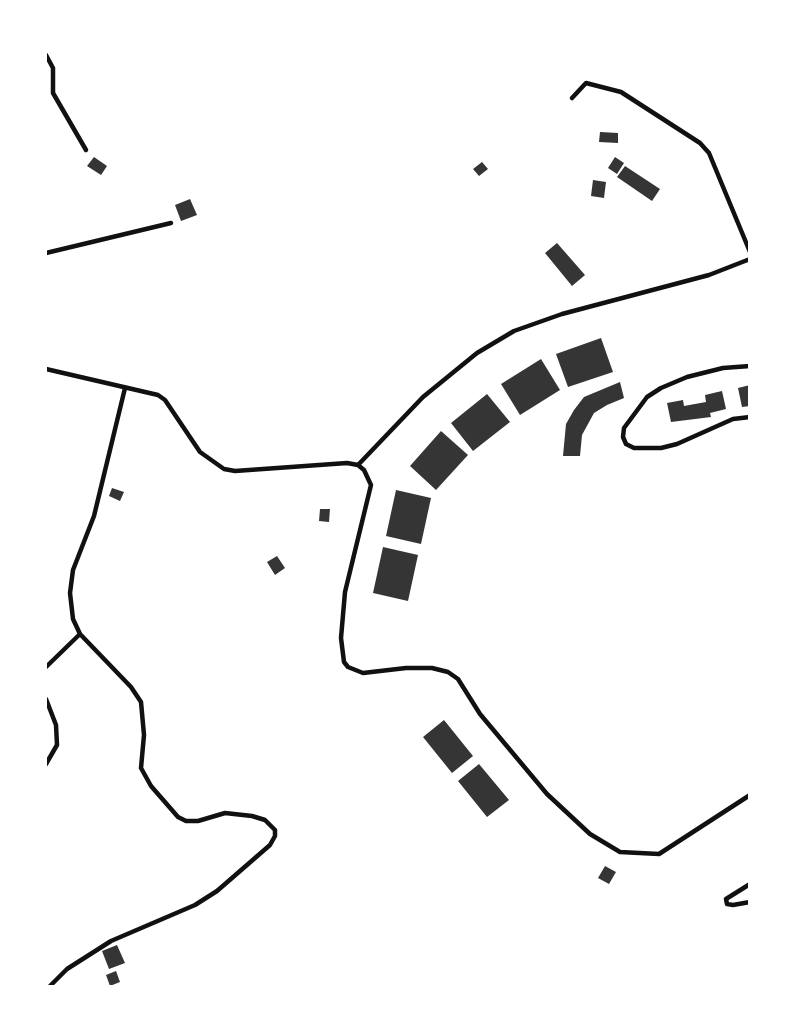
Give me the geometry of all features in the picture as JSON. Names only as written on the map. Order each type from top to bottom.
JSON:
[{"type":"street","points":[[46,55],[53,68],[53,93],[86,150]]},
{"type":"street","points":[[572,98],[586,83],[621,92],[701,143],[709,153],[750,252]]},
{"type":"street","points":[[46,253],[171,223]]},
{"type":"street","points":[[358,465],[423,397],[477,353],[514,331],[562,314],[709,275],[750,259]]},
{"type":"street","points":[[750,366],[687,377],[662,387],[647,397],[624,428],[623,437],[626,443],[634,448],[661,448],[733,419],[750,417]]},
{"type":"street","points":[[46,369],[158,395],[165,400],[200,452],[224,469],[235,471],[348,463],[358,465],[364,470],[371,485],[345,592],[341,638],[344,662],[348,667],[363,673],[407,668],[432,668],[447,672],[457,680],[480,714],[547,793],[590,834],[620,852],[659,854],[750,795]]},
{"type":"street","points":[[50,986],[67,969],[111,941],[195,905],[217,891],[270,845],[275,836],[275,830],[265,820],[252,816],[225,813],[198,821],[178,817],[151,786],[141,768],[144,735],[141,702],[131,687],[80,635],[73,619],[70,593],[73,570],[94,516],[125,387]]},
{"type":"street","points":[[46,667],[80,635]]},
{"type":"street","points":[[46,699],[56,725],[57,745],[46,764]]},
{"type":"street","points":[[750,884],[726,899],[727,904],[733,905],[750,902]]},
{"type":"building","points":[[600,132],[618,133],[618,143],[599,142]]},
{"type":"building","points":[[94,157],[107,166],[101,175],[87,166]]},
{"type":"building","points":[[615,157],[624,163],[617,174],[608,168]]},
{"type":"building","points":[[482,162],[488,169],[479,176],[473,169]]},
{"type":"building","points":[[625,166],[660,189],[652,201],[617,177]]},
{"type":"building","points":[[593,180],[606,182],[604,198],[591,196]]},
{"type":"building","points":[[190,199],[197,215],[181,221],[175,205]]},
{"type":"building","points":[[557,243],[585,275],[572,286],[545,253]]},
{"type":"building","points":[[601,338],[613,372],[568,387],[556,354]]},
{"type":"building","points":[[541,359],[560,390],[520,415],[501,384]]},
{"type":"building","points":[[620,382],[624,398],[594,413],[582,435],[580,456],[563,456],[566,424],[584,397]]},
{"type":"building","points":[[750,385],[750,406],[742,407],[738,388]]},
{"type":"building","points":[[722,391],[726,409],[710,413],[711,417],[671,422],[667,403],[683,400],[684,406],[706,402],[705,395]]},
{"type":"building","points":[[487,394],[510,422],[473,451],[451,423]]},
{"type":"building","points":[[441,431],[468,455],[436,490],[410,466]]},
{"type":"building","points":[[112,488],[124,492],[120,501],[109,496]]},
{"type":"building","points":[[396,490],[431,498],[421,544],[386,536]]},
{"type":"building","points":[[320,509],[330,509],[329,522],[319,521]]},
{"type":"building","points":[[383,547],[418,555],[408,601],[373,593]]},
{"type":"building","points":[[277,556],[285,568],[275,575],[267,562]]},
{"type":"building","points":[[444,720],[473,756],[452,773],[423,737]]},
{"type":"building","points":[[479,764],[509,800],[487,817],[458,781]]},
{"type":"building","points":[[605,866],[616,872],[609,884],[598,878]]},
{"type":"building","points":[[117,945],[125,963],[109,969],[102,951]]},
{"type":"building","points":[[116,971],[120,982],[110,986],[106,975]]}]
